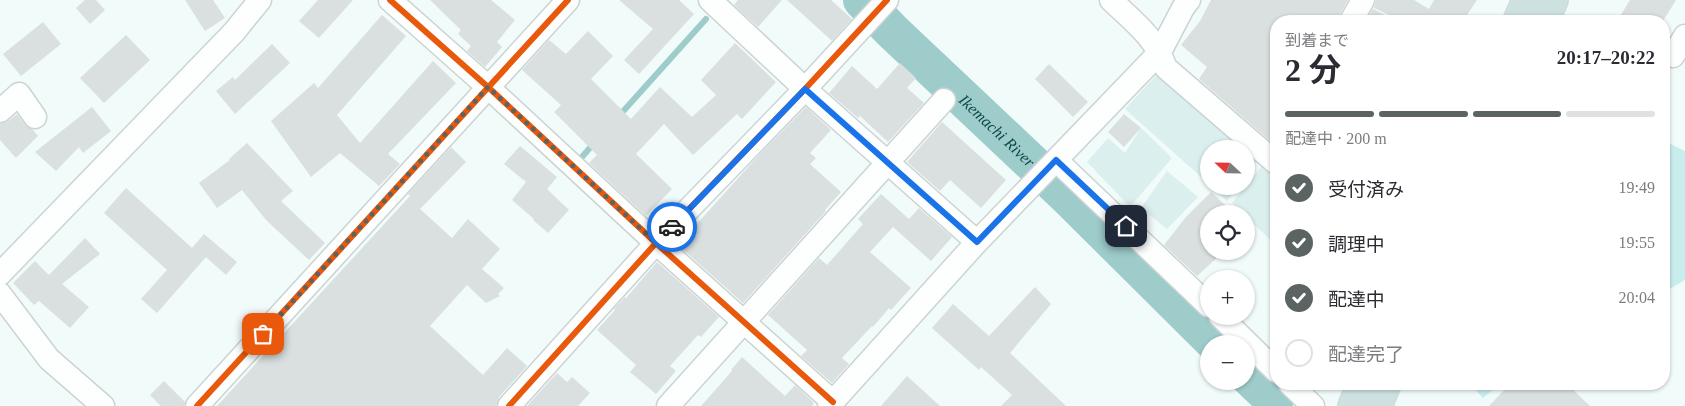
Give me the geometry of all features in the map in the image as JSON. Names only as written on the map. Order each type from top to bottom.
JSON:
[{"type":"highway","points":[[1530,15],[1544,9]]},
{"type":"highway","points":[[1352,406],[1359,390]]},
{"type":"highway","points":[[1378,406],[1385,390]]},
{"type":"street","points":[[0,274],[234,32],[260,0]]},
{"type":"street","points":[[390,0],[488,87],[831,404],[977,242],[1160,52],[1185,3]]},
{"type":"street","points":[[197,406],[568,0]]},
{"type":"street","points":[[710,0],[805,89],[977,242]]},
{"type":"street","points":[[509,406],[656,243],[805,89],[887,0]]},
{"type":"street","points":[[1111,0],[1148,35],[1160,52],[1166,68],[1270,155]]},
{"type":"street","points":[[1354,15],[1363,0]]},
{"type":"street","points":[[1670,55],[1673,56],[1685,36]]},
{"type":"street","points":[[0,110],[19,94],[35,117]]},
{"type":"street","points":[[668,406],[944,100]]},
{"type":"street","points":[[1056,160],[1200,297]]},
{"type":"street","points":[[0,294],[49,359],[103,406]]},
{"type":"street","points":[[1229,325],[1270,365]]},
{"type":"street","points":[[1296,390],[1313,406]]},
{"type":"shaded area","points":[[1159,72],[1237,140],[1200,140],[1200,176],[1125,109]]},
{"type":"shaded area","points":[[1141,128],[1172,158],[1130,207],[1087,162],[1108,138],[1125,153]]},
{"type":"shaded area","points":[[1670,144],[1685,151],[1685,280],[1670,289]]},
{"type":"shaded area","points":[[1255,156],[1259,159],[1255,164]]},
{"type":"shaded area","points":[[1265,162],[1270,167],[1270,239],[1255,225],[1255,205],[1234,205],[1232,203],[1238,195],[1255,195],[1255,174]]},
{"type":"shaded area","points":[[1167,171],[1198,197],[1167,229],[1141,208]]},
{"type":"shaded area","points":[[1221,195],[1231,195],[1227,201]]},
{"type":"shaded area","points":[[1476,390],[1493,390],[1483,398]]},
{"type":"building","points":[[85,0],[96,0],[105,10],[90,24],[76,8]]},
{"type":"building","points":[[185,0],[213,0],[225,18],[205,31]]},
{"type":"building","points":[[318,0],[353,0],[319,38],[299,21]]},
{"type":"building","points":[[430,0],[491,0],[515,20],[497,42],[502,47],[485,67],[467,51],[471,46],[458,34],[461,30]]},
{"type":"building","points":[[619,0],[679,0],[694,14],[639,74],[624,60],[653,29]]},
{"type":"building","points":[[738,0],[782,0],[758,27],[734,5]]},
{"type":"building","points":[[787,0],[831,0],[852,19],[832,41]]},
{"type":"building","points":[[1211,0],[1348,0],[1340,15],[1270,15],[1270,141],[1199,79],[1207,67],[1181,45],[1200,21]]},
{"type":"building","points":[[1376,0],[1414,0],[1429,9],[1434,0],[1477,0],[1467,15],[1389,15],[1374,8]]},
{"type":"building","points":[[1630,0],[1676,0],[1667,15],[1621,15]]},
{"type":"building","points":[[1373,9],[1385,15],[1370,15]]},
{"type":"building","points":[[382,15],[406,36],[337,115],[360,143],[433,61],[456,83],[388,154],[400,164],[379,186],[340,153],[311,177],[271,121],[314,83],[318,88]]},
{"type":"building","points":[[43,22],[61,44],[21,76],[3,54]]},
{"type":"building","points":[[588,31],[613,56],[591,79],[631,119],[660,87],[692,117],[716,95],[701,80],[735,43],[776,82],[742,119],[737,114],[693,155],[664,124],[636,154],[672,189],[646,216],[589,163],[597,155],[554,112],[561,105],[522,70],[549,40],[566,54]]},
{"type":"building","points":[[126,35],[150,60],[104,103],[80,78]]},
{"type":"building","points":[[272,44],[290,63],[235,114],[216,91],[233,77],[235,80]]},
{"type":"building","points":[[900,63],[916,78],[907,88],[924,103],[888,142],[860,116],[858,118],[829,93],[852,66],[877,89]]},
{"type":"building","points":[[1049,64],[1088,102],[1073,117],[1035,79]]},
{"type":"building","points":[[92,107],[111,131],[83,153],[79,147],[56,171],[35,152]]},
{"type":"building","points":[[806,107],[831,130],[810,153],[816,158],[810,164],[841,192],[743,303],[678,245],[757,157]]},
{"type":"building","points":[[17,114],[25,125],[38,136],[16,158],[0,140],[0,124]]},
{"type":"building","points":[[1124,114],[1141,128],[1124,147],[1108,132]]},
{"type":"building","points":[[942,122],[1006,180],[981,208],[950,180],[940,191],[907,162]]},
{"type":"building","points":[[247,143],[293,191],[281,201],[325,243],[309,260],[266,220],[242,190],[217,208],[199,183],[230,160]]},
{"type":"building","points":[[520,146],[557,177],[547,189],[569,210],[548,233],[512,200],[526,182],[504,164]]},
{"type":"building","points":[[451,147],[466,162],[420,209],[452,238],[468,219],[500,249],[482,269],[504,288],[498,294],[500,296],[486,303],[467,285],[430,326],[483,375],[507,348],[527,366],[499,397],[496,406],[217,406],[410,196],[408,194]]},
{"type":"building","points":[[126,188],[192,248],[204,234],[237,262],[226,275],[206,257],[157,313],[141,299],[167,270],[104,213]]},
{"type":"building","points":[[881,194],[909,219],[919,208],[952,237],[931,261],[893,227],[870,252],[911,288],[891,310],[889,308],[842,358],[849,364],[832,383],[801,356],[807,350],[768,315],[819,258],[827,265],[863,224],[858,219]]},
{"type":"building","points":[[1208,195],[1214,195],[1225,205],[1200,205],[1200,260],[1215,260],[1204,270],[1200,270],[1197,276],[1164,245],[1186,217]]},
{"type":"building","points":[[85,238],[100,254],[62,284],[89,307],[70,328],[39,301],[34,305],[13,283],[35,261],[49,275]]},
{"type":"building","points":[[657,262],[719,317],[701,337],[698,335],[670,366],[676,371],[656,394],[630,372],[636,365],[597,330]]},
{"type":"building","points":[[1035,287],[1051,304],[1010,353],[1066,406],[1001,406],[1012,395],[981,367],[979,370],[932,328],[953,304],[989,336]]},
{"type":"building","points":[[742,357],[785,396],[795,385],[814,403],[812,406],[701,406]]},
{"type":"building","points":[[557,373],[567,382],[572,377],[590,393],[578,406],[527,406]]},
{"type":"building","points":[[907,376],[940,406],[881,406]]},
{"type":"building","points":[[164,381],[185,402],[184,406],[161,406],[150,395]]},
{"type":"building","points":[[1504,390],[1573,390],[1590,406],[1489,406]]},
{"type":"waterway","name":"Ikemachi River","points":[[862,0],[892,31],[1069,198],[1207,335]]},
{"type":"waterway","points":[[618,117],[706,19]]},
{"type":"waterway","points":[[582,157],[594,143]]},
{"type":"waterway","name":"Ikemachi River","points":[[1255,383],[1266,393],[1274,406]]},
{"type":"cycle path","points":[[390,0],[833,402]]},
{"type":"cycle path","points":[[197,406],[568,0]]},
{"type":"cycle path","points":[[509,406],[656,243],[805,89],[887,0]]},
{"type":"way so far","points":[[263,334],[488,87],[656,243],[672,227]]},
{"type":"route","points":[[672,227],[805,89],[977,242],[1056,160],[1126,226]]}]
